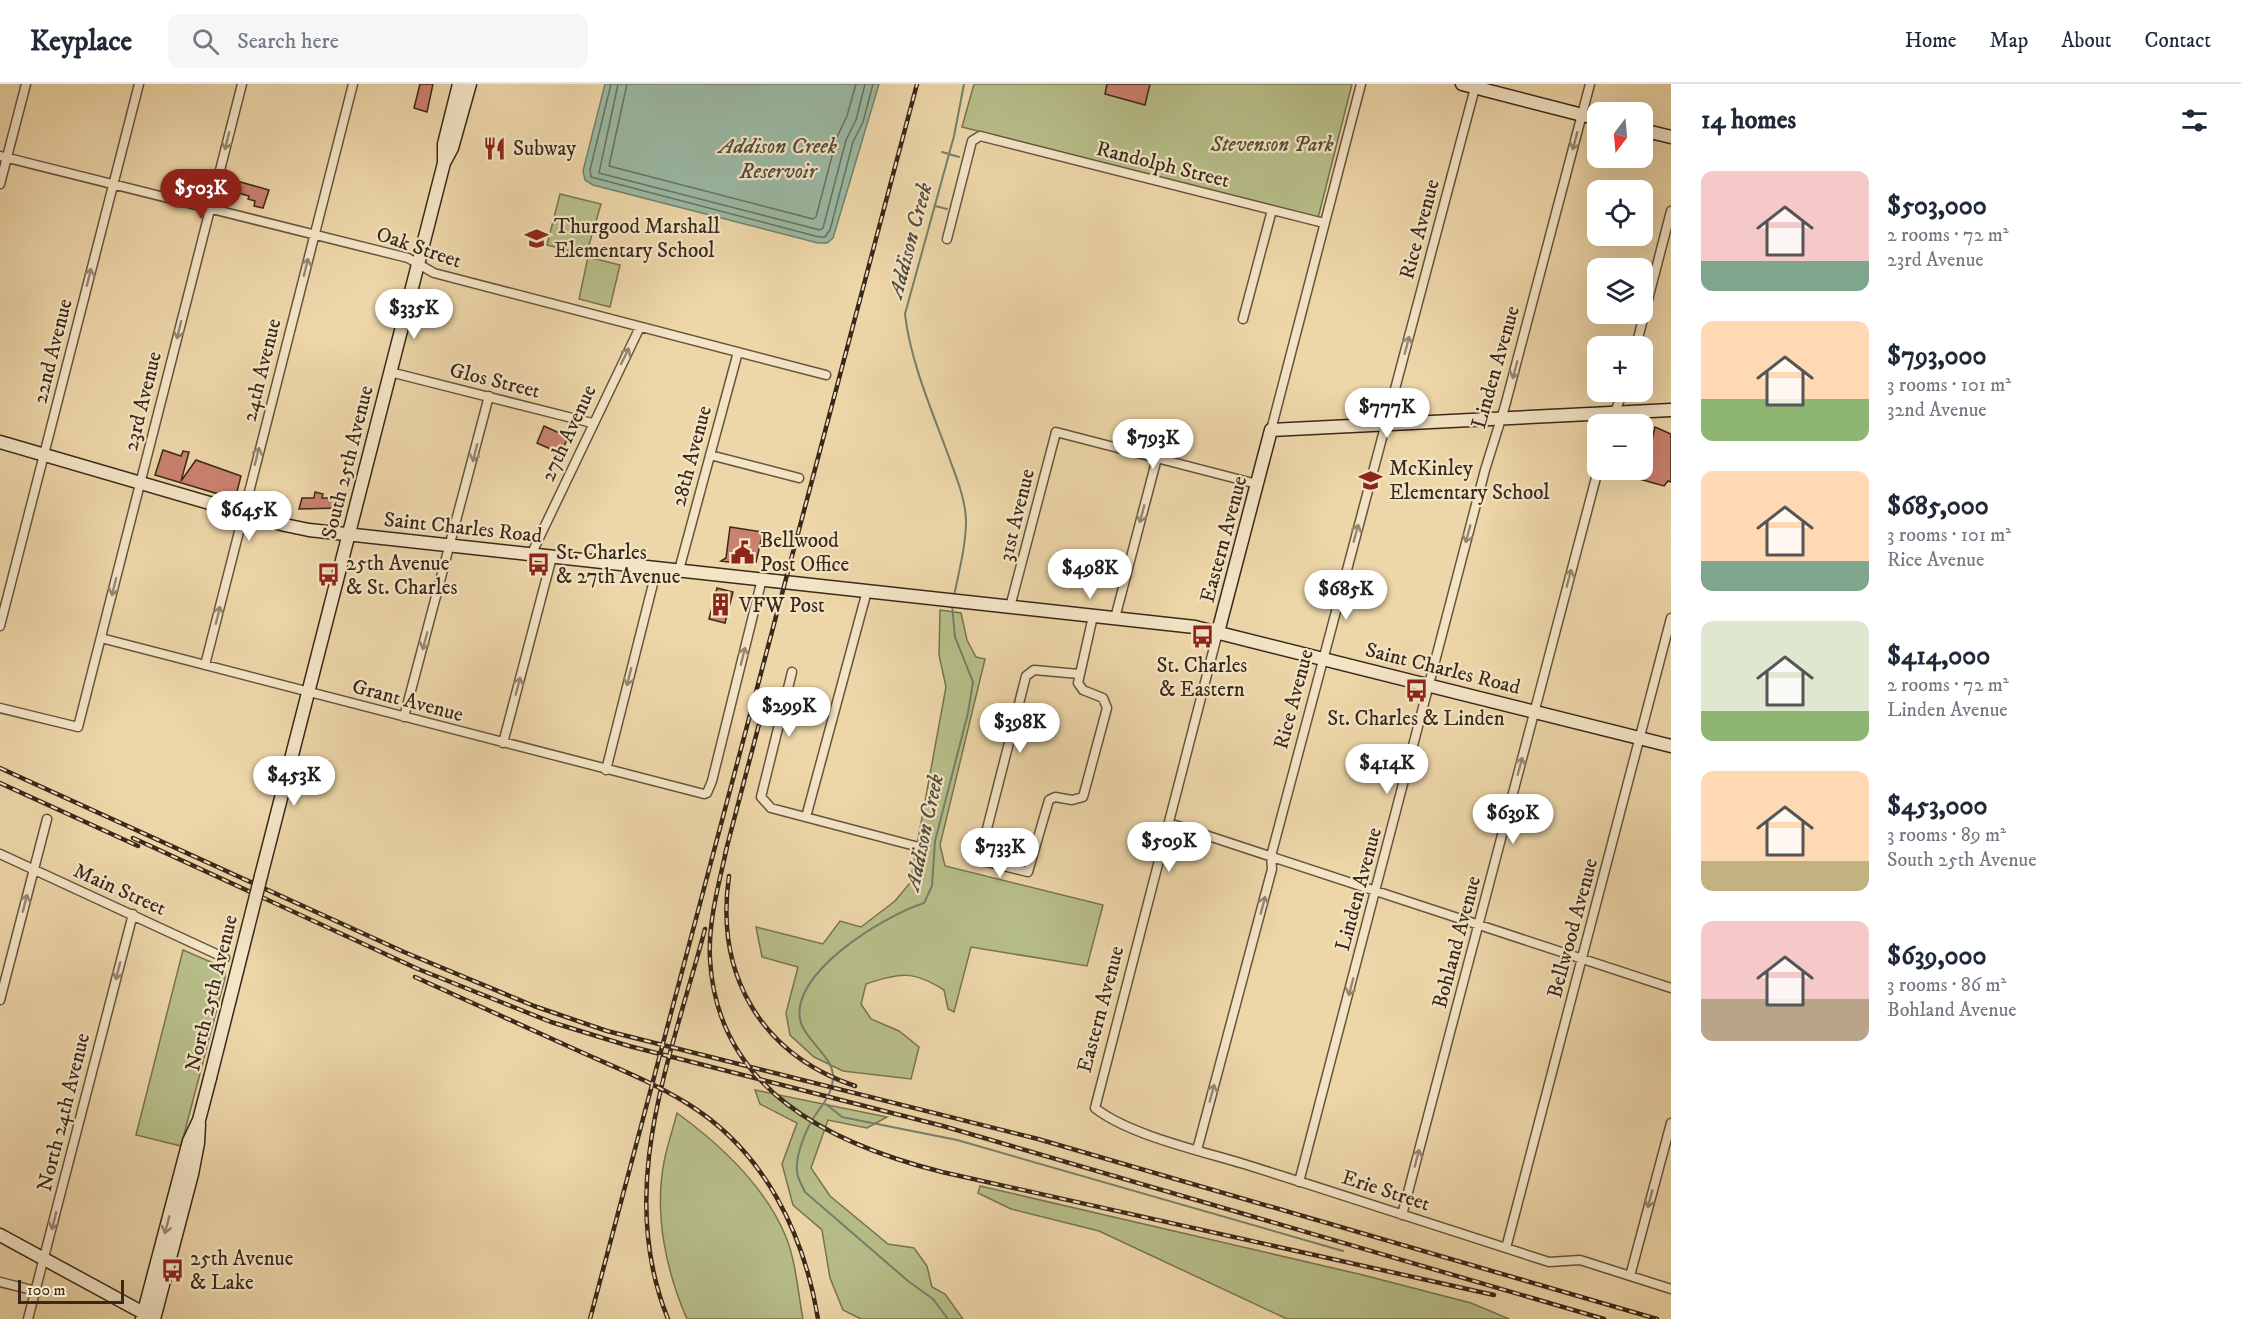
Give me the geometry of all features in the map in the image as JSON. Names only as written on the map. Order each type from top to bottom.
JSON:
[{"type":"main road","name":"South 25th Avenue","points":[[444,163],[444,144],[459,84]]},
{"type":"main road","name":"South 25th Avenue","points":[[261,876],[444,163],[452,148],[470,84]]},
{"type":"main road","points":[[1462,84],[1587,115]]},
{"type":"main road","points":[[1653,133],[1671,137]]},
{"type":"main road","points":[[1271,430],[1671,410]]},
{"type":"main road","name":"Eastern Avenue","points":[[1218,632],[1271,430]]},
{"type":"main road","name":"Saint Charles Road","points":[[0,442],[299,528],[1115,618],[1218,632],[1671,746]]},
{"type":"main road","name":"North 25th Avenue","points":[[150,1318],[196,1154],[199,1120],[261,876]]},
{"type":"main road","points":[[0,1235],[150,1318]]},
{"type":"street","points":[[0,184],[3,157],[26,84]]},
{"type":"street","name":"22nd Avenue","points":[[0,626],[138,84]]},
{"type":"street","name":"23rd Avenue","points":[[0,708],[78,727],[242,84]]},
{"type":"street","name":"24th Avenue","points":[[205,665],[353,84]]},
{"type":"street","name":"Eastern Avenue","points":[[1271,430],[1361,84]]},
{"type":"street","name":"Linden Avenue","points":[[1299,1182],[1376,892],[1428,684],[1590,84]]},
{"type":"street","name":"Rice Avenue","points":[[1197,1150],[1272,868],[1271,856],[1323,657],[1476,86]]},
{"type":"street","name":"Randolph Street","points":[[947,239],[972,141],[980,136],[1324,223]]},
{"type":"street","name":"Oak Street","points":[[3,157],[408,258],[434,273],[826,375]]},
{"type":"street","points":[[1243,319],[1272,210]]},
{"type":"street","points":[[1639,336],[1671,211]]},
{"type":"street","name":"27th Avenue","points":[[531,555],[592,423],[640,327]]},
{"type":"street","name":"28th Avenue","points":[[679,570],[738,352]]},
{"type":"street","name":"Glos Street","points":[[390,372],[592,423]]},
{"type":"street","points":[[404,717],[489,396]]},
{"type":"street","points":[[1615,412],[1619,402]]},
{"type":"street","name":"31st Avenue","points":[[1010,607],[1056,432],[1156,458]]},
{"type":"street","points":[[710,455],[799,478]]},
{"type":"street","points":[[1115,618],[1156,458],[1257,484]]},
{"type":"street","name":"Bohland Avenue","points":[[1402,1215],[1595,480]]},
{"type":"street","points":[[504,743],[552,557]]},
{"type":"street","points":[[606,770],[657,568]]},
{"type":"street","name":"Grant Avenue","points":[[101,638],[699,794],[707,793],[762,579]]},
{"type":"street","points":[[806,817],[867,591]]},
{"type":"street","points":[[1079,674],[1034,670],[1026,676],[979,860],[1028,872],[1047,804],[1055,797],[1072,800],[1083,797],[1107,704],[1100,696],[1080,688],[1078,684],[1093,616]]},
{"type":"street","name":"Bellwood Avenue","points":[[1506,1248],[1671,618]]},
{"type":"street","name":"Eastern Avenue","points":[[1095,1108],[1218,632]]},
{"type":"street","points":[[792,672],[761,797],[771,808],[915,846]]},
{"type":"street","points":[[0,1000],[47,819]]},
{"type":"street","points":[[1169,823],[1671,988]]},
{"type":"street","name":"Main Street","points":[[0,854],[225,957]]},
{"type":"street","name":"North 24th Avenue","points":[[28,1319],[133,914]]},
{"type":"street","name":"Erie Street","points":[[1095,1108],[1105,1116],[1133,1128],[1197,1150],[1550,1262],[1580,1260],[1671,1288]]},
{"type":"street","points":[[1629,1276],[1671,1122]]},
{"type":"street","points":[[0,1282],[36,1291]]},
{"type":"green space","name":"Stevenson Park","points":[[974,84],[1352,84],[1318,218],[962,127]]},
{"type":"green space","points":[[560,194],[601,204],[586,255],[547,245]]},
{"type":"green space","points":[[588,257],[620,265],[610,307],[579,299]]},
{"type":"green space","points":[[940,610],[961,613],[967,640],[976,657],[985,659],[940,845],[945,866],[1103,905],[1087,966],[971,947],[954,1012],[948,1009],[944,990],[914,976],[888,977],[866,984],[861,1004],[871,1019],[899,1031],[919,1047],[911,1079],[843,1071],[814,1057],[790,1035],[786,1013],[798,967],[762,957],[756,927],[823,944],[840,921],[861,927],[895,901],[910,883],[946,687],[939,655]]},
{"type":"green space","points":[[183,950],[225,968],[225,978],[181,1146],[136,1135]]},
{"type":"green space","points":[[755,1090],[887,1117],[867,1128],[828,1120],[811,1168],[830,1196],[888,1244],[914,1248],[927,1266],[932,1287],[945,1294],[963,1319],[861,1319],[843,1310],[830,1278],[822,1230],[793,1205],[782,1164],[797,1123],[760,1104]]},
{"type":"green space","points":[[677,1113],[710,1139],[740,1168],[777,1218],[789,1247],[803,1319],[687,1319],[668,1262],[660,1202],[664,1162]]},
{"type":"green space","points":[[980,1186],[1363,1275],[1471,1303],[1509,1319],[1287,1319],[1099,1231],[1011,1209],[978,1193]]},
{"type":"water","name":"Addison Creek Reservoir","points":[[605,84],[879,84],[833,238],[827,243],[818,243],[593,185],[585,180],[583,171]]},
{"type":"building","points":[[420,84],[433,84],[427,112],[414,108]]},
{"type":"building","points":[[1107,84],[1150,84],[1145,105],[1105,94]]},
{"type":"building","points":[[233,180],[269,190],[263,208],[254,206],[255,201],[248,199],[249,196],[238,193],[237,199],[228,196]]},
{"type":"building","points":[[544,426],[568,437],[560,456],[554,454],[555,451],[537,443]]},
{"type":"building","points":[[1655,427],[1671,434],[1671,482],[1668,481],[1664,486],[1643,480],[1653,480]]},
{"type":"building","points":[[163,450],[181,456],[183,451],[189,452],[181,481],[196,460],[241,476],[235,499],[155,475]]},
{"type":"building","points":[[315,492],[323,494],[322,498],[344,498],[341,508],[299,509],[302,498],[314,498]]},
{"type":"building","name":"Bellwood Post Office","points":[[730,527],[763,532],[756,562],[752,561],[752,565],[721,561],[726,558]]},
{"type":"building","name":"VFW Post","points":[[717,588],[733,592],[725,623],[709,619]]},
{"type":"waterway","name":"Addison Creek","points":[[954,596],[965,539],[964,502],[916,365],[905,314],[954,136],[964,84]]},
{"type":"waterway","name":"Addison Creek","points":[[942,152],[959,157]]},
{"type":"waterway","points":[[935,206],[947,209]]},
{"type":"waterway","name":"Addison Creek","points":[[948,1319],[933,1299],[908,1281],[805,1192],[798,1176],[797,1164],[806,1134],[827,1098],[833,1078],[825,1056],[801,1023],[800,1004],[809,985],[823,967],[864,933],[924,903],[932,886],[935,841],[968,713],[973,682],[955,637],[952,605]]},
{"type":"waterway","points":[[826,1104],[842,1117],[957,1140],[1343,1251]]},
{"type":"railway","points":[[590,1319],[917,84]]},
{"type":"railway","points":[[725,854],[763,709]]},
{"type":"railway","points":[[0,768],[404,952],[534,1006],[607,1031],[1038,1139],[1657,1319]]},
{"type":"railway","points":[[0,783],[138,846]]},
{"type":"railway","points":[[133,838],[418,969],[551,1022],[629,1046],[943,1126],[1604,1319]]},
{"type":"railway","points":[[727,847],[715,903],[710,945],[717,1005],[734,1044],[757,1077],[787,1104],[822,1127],[860,1145],[942,1172],[1494,1295]]},
{"type":"railway","points":[[729,876],[726,912],[729,946],[738,977],[751,1006],[770,1031],[793,1053],[822,1072],[855,1086]]},
{"type":"railway","points":[[668,1319],[653,1270],[647,1221],[647,1172],[664,1075],[705,929]]},
{"type":"railway","points":[[415,977],[649,1083],[675,1096],[715,1123],[759,1170],[776,1197],[791,1226],[802,1256],[812,1287],[818,1319]]},
{"type":"place","name":"Subway","points":[[495,148]]},
{"type":"place","name":"Thurgood Marshall Elementary School","points":[[536,238]]},
{"type":"place","name":"McKinley Elementary School","points":[[1371,480]]},
{"type":"place","name":"Bellwood Post Office","points":[[742,552]]},
{"type":"place","name":"St. Charles & 27th Avenue","points":[[538,564]]},
{"type":"place","name":"25th Avenue & St. Charles","points":[[328,575]]},
{"type":"place","name":"VFW Post","points":[[721,605]]},
{"type":"place","name":"St. Charles & Eastern","points":[[1202,637]]},
{"type":"place","name":"St. Charles & Linden","points":[[1416,690]]},
{"type":"place","name":"25th Avenue & Lake","points":[[172,1270]]}]
